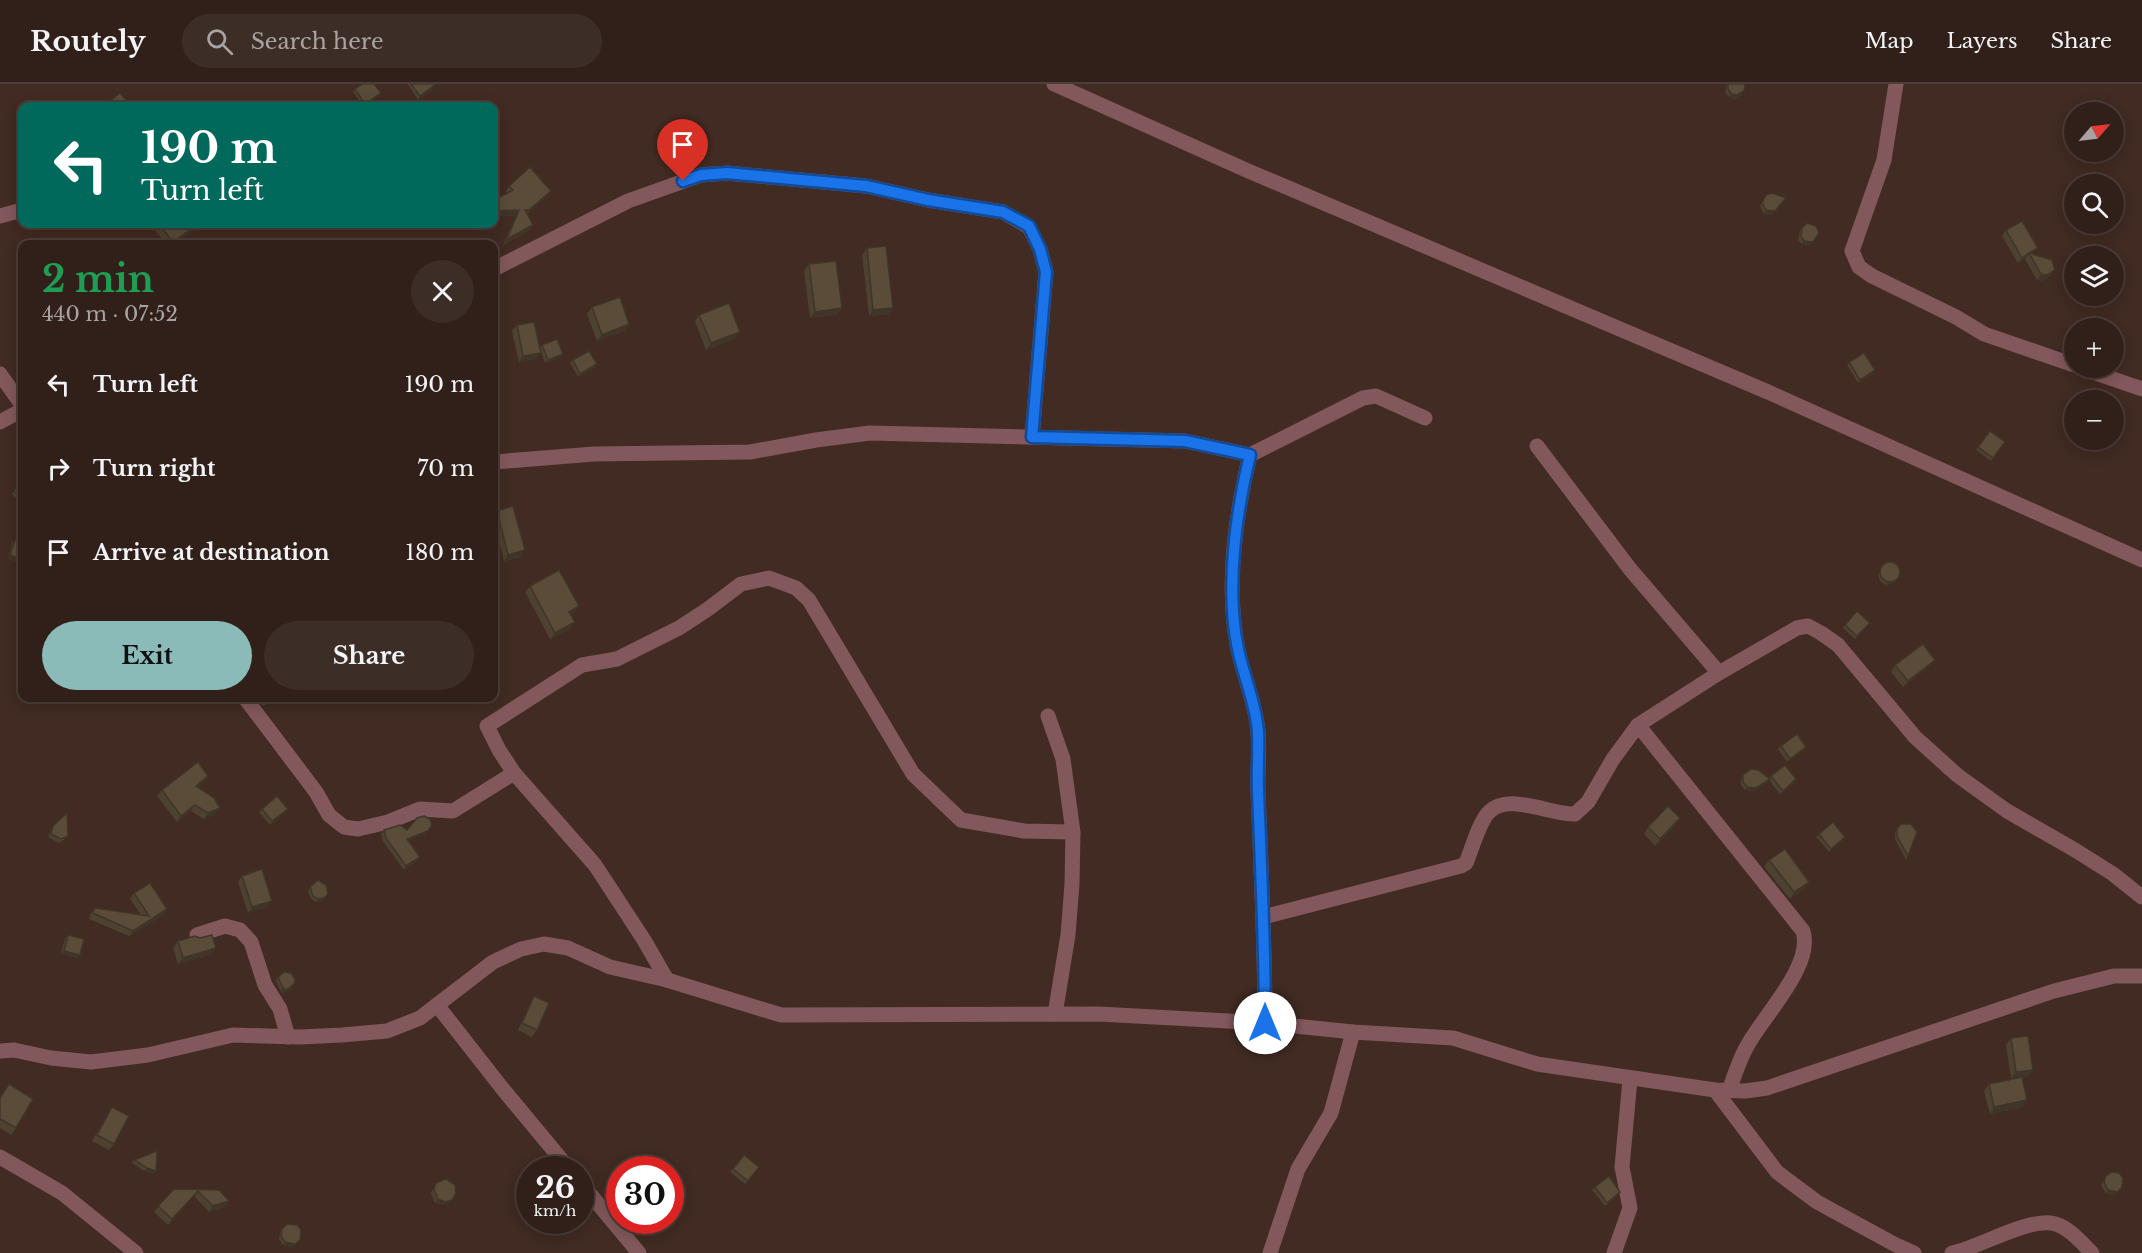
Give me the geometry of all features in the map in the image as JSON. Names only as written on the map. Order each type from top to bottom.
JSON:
[{"type":"street","points":[[1054,84],[1246,170],[1768,392],[2142,560]]},
{"type":"street","points":[[1896,84],[1884,160],[1852,251],[1859,267],[1872,276],[1956,317],[1983,334],[2064,362]]},
{"type":"street","points":[[498,267],[628,201],[701,175],[727,173],[866,186],[928,200],[1003,212],[1029,226],[1040,249],[1046,272],[1032,437]]},
{"type":"street","points":[[0,216],[18,211]]},
{"type":"street","points":[[0,374],[18,399]]},
{"type":"street","points":[[2110,378],[2142,389]]},
{"type":"street","points":[[498,462],[594,454],[750,452],[870,433],[1185,441],[1250,455],[1363,398],[1376,396],[1425,418]]},
{"type":"street","points":[[0,422],[18,412]]},
{"type":"street","points":[[1538,446],[1630,569],[1719,673]]},
{"type":"street","points":[[1250,455],[1241,492],[1234,562],[1233,621],[1258,732],[1257,782],[1265,1023]]},
{"type":"street","points":[[667,980],[595,865],[514,773],[487,726],[582,665],[616,659],[637,651],[679,628],[741,584],[769,578],[796,588],[809,600],[913,774],[962,820],[1024,831],[1073,832]]},
{"type":"street","points":[[1263,917],[1461,866],[1466,863],[1489,811],[1499,806],[1510,803],[1563,815],[1575,814],[1588,802],[1613,759],[1638,725],[1719,673],[1797,628],[1808,626],[1838,645],[1915,737],[1957,775],[2007,811],[2103,868],[2142,897]]},
{"type":"street","points":[[248,702],[316,792],[329,815],[344,826],[358,829],[388,822],[420,809],[453,811],[514,773]]},
{"type":"street","points":[[1048,716],[1063,759],[1073,832],[1068,935],[1055,1014]]},
{"type":"street","points":[[1638,725],[1803,931],[1806,942],[1804,956],[1782,994],[1746,1047],[1722,1090]]},
{"type":"street","points":[[197,935],[225,926],[240,930],[251,942],[266,985],[280,1009],[288,1037]]},
{"type":"street","points":[[0,1051],[14,1050],[51,1058],[91,1062],[148,1055],[233,1035],[288,1037],[387,1031],[420,1018],[493,962],[521,949],[544,944],[568,948],[610,968],[667,980],[781,1015],[1099,1014],[1265,1023],[1353,1032],[1453,1038],[1537,1064],[1630,1079],[1745,1091],[1767,1088],[2054,991],[2114,976],[2142,976]]},
{"type":"street","points":[[437,1005],[558,1156]]},
{"type":"street","points":[[1270,1253],[1298,1169],[1331,1113],[1353,1032]]},
{"type":"street","points":[[1614,1253],[1630,1208],[1622,1167],[1630,1079]]},
{"type":"street","points":[[1722,1090],[1777,1172],[1817,1202],[1894,1245],[1914,1253]]},
{"type":"street","points":[[0,1157],[62,1193],[136,1253]]},
{"type":"street","points":[[594,1199],[639,1253]]},
{"type":"street","points":[[1952,1253],[2003,1234],[2033,1225],[2052,1223],[2070,1232],[2092,1253]]},
{"type":"building","points":[[362,84],[374,84],[381,93],[368,102],[364,102],[355,89]]},
{"type":"building","points":[[411,84],[434,84],[435,85],[420,96]]},
{"type":"building","points":[[1728,84],[1745,84],[1744,91],[1737,95],[1731,94]]},
{"type":"building","points":[[120,93],[128,102],[109,102]]},
{"type":"building","points":[[530,167],[551,191],[529,210],[525,210],[533,225],[507,239],[519,210],[498,211],[498,198],[513,190],[509,186]]},
{"type":"building","points":[[1772,193],[1786,198],[1775,211],[1766,210],[1762,203],[1766,195]]},
{"type":"building","points":[[2022,221],[2038,248],[2022,258],[2006,230]]},
{"type":"building","points":[[1807,223],[1816,226],[1819,233],[1813,242],[1804,241],[1801,236],[1802,228]]},
{"type":"building","points":[[162,228],[192,228],[176,240],[171,240]]},
{"type":"building","points":[[886,246],[893,308],[873,310],[867,248]]},
{"type":"building","points":[[2029,253],[2052,260],[2055,270],[2047,275],[2041,274]]},
{"type":"building","points":[[836,261],[842,308],[815,312],[809,264]]},
{"type":"building","points":[[620,297],[629,324],[602,335],[592,307]]},
{"type":"building","points":[[729,303],[740,332],[711,343],[699,315]]},
{"type":"building","points":[[534,322],[541,353],[523,356],[517,325]]},
{"type":"building","points":[[557,339],[563,354],[548,360],[542,345]]},
{"type":"building","points":[[589,351],[597,364],[580,374],[573,360]]},
{"type":"building","points":[[1864,353],[1875,370],[1860,380],[1849,362]]},
{"type":"building","points":[[1990,431],[2005,442],[1993,458],[1978,447]]},
{"type":"building","points":[[513,506],[525,550],[508,555],[498,511]]},
{"type":"building","points":[[15,540],[18,541],[18,558],[10,555]]},
{"type":"building","points":[[1890,562],[1897,565],[1900,572],[1897,579],[1890,582],[1883,579],[1880,572],[1883,565]]},
{"type":"building","points":[[559,570],[579,606],[569,612],[575,622],[555,633],[530,586]]},
{"type":"building","points":[[1857,611],[1870,623],[1857,636],[1845,625]]},
{"type":"building","points":[[1923,644],[1935,660],[1908,681],[1895,665]]},
{"type":"building","points":[[1797,734],[1806,747],[1790,759],[1781,746]]},
{"type":"building","points":[[198,762],[208,776],[196,786],[214,798],[220,808],[208,813],[195,805],[181,816],[162,790]]},
{"type":"building","points":[[1785,765],[1796,779],[1783,791],[1771,776]]},
{"type":"building","points":[[1751,769],[1758,770],[1770,779],[1756,788],[1747,787],[1743,782],[1743,775]]},
{"type":"building","points":[[277,796],[288,809],[272,821],[262,809]]},
{"type":"building","points":[[1668,806],[1680,818],[1660,839],[1648,827]]},
{"type":"building","points":[[67,813],[68,836],[61,839],[51,834],[53,826]]},
{"type":"building","points":[[424,816],[430,819],[432,825],[428,831],[407,839],[420,857],[406,866],[386,838],[384,830],[400,825],[407,830],[417,818]]},
{"type":"building","points":[[1833,822],[1845,837],[1831,849],[1819,834]]},
{"type":"building","points":[[1901,824],[1911,824],[1917,832],[1908,856],[1897,836],[1897,829]]},
{"type":"building","points":[[1785,849],[1809,882],[1794,892],[1769,860]]},
{"type":"building","points":[[262,869],[272,901],[252,907],[242,876]]},
{"type":"building","points":[[318,880],[326,885],[328,894],[318,899],[313,896],[310,887]]},
{"type":"building","points":[[150,883],[167,909],[133,931],[93,913],[95,908],[149,916],[134,893]]},
{"type":"building","points":[[68,935],[84,939],[80,955],[64,951]]},
{"type":"building","points":[[212,935],[216,948],[183,958],[178,941],[195,936],[200,938]]},
{"type":"building","points":[[284,972],[291,973],[295,979],[294,984],[286,990],[278,977]]},
{"type":"building","points":[[534,996],[549,1003],[537,1030],[522,1023]]},
{"type":"building","points":[[2028,1036],[2033,1070],[2016,1072],[2011,1038]]},
{"type":"building","points":[[2022,1077],[2027,1100],[1994,1107],[1989,1084]]},
{"type":"building","points":[[9,1084],[33,1099],[16,1128],[0,1119],[0,1098]]},
{"type":"building","points":[[112,1107],[129,1116],[114,1144],[97,1135]]},
{"type":"building","points":[[157,1151],[156,1171],[134,1160]]},
{"type":"building","points":[[744,1155],[759,1167],[748,1181],[733,1169]]},
{"type":"building","points":[[2112,1172],[2119,1173],[2123,1178],[2122,1187],[2118,1192],[2108,1190],[2104,1182],[2106,1176]]},
{"type":"building","points":[[1609,1176],[1620,1192],[1607,1203],[1595,1187]]},
{"type":"building","points":[[446,1179],[455,1185],[456,1193],[452,1200],[445,1202],[438,1199],[434,1189],[436,1183]]},
{"type":"building","points":[[174,1189],[219,1190],[229,1201],[213,1206],[198,1191],[172,1219],[158,1206]]},
{"type":"building","points":[[287,1224],[297,1225],[301,1230],[300,1240],[295,1244],[285,1242],[281,1236],[282,1229]]},
{"type":"route","points":[[683,181],[701,175],[727,173],[866,186],[928,200],[1003,212],[1029,226],[1040,249],[1046,272],[1032,437],[1185,441],[1250,455],[1241,492],[1234,562],[1233,621],[1258,732],[1257,782],[1264,934],[1265,1023]]}]
